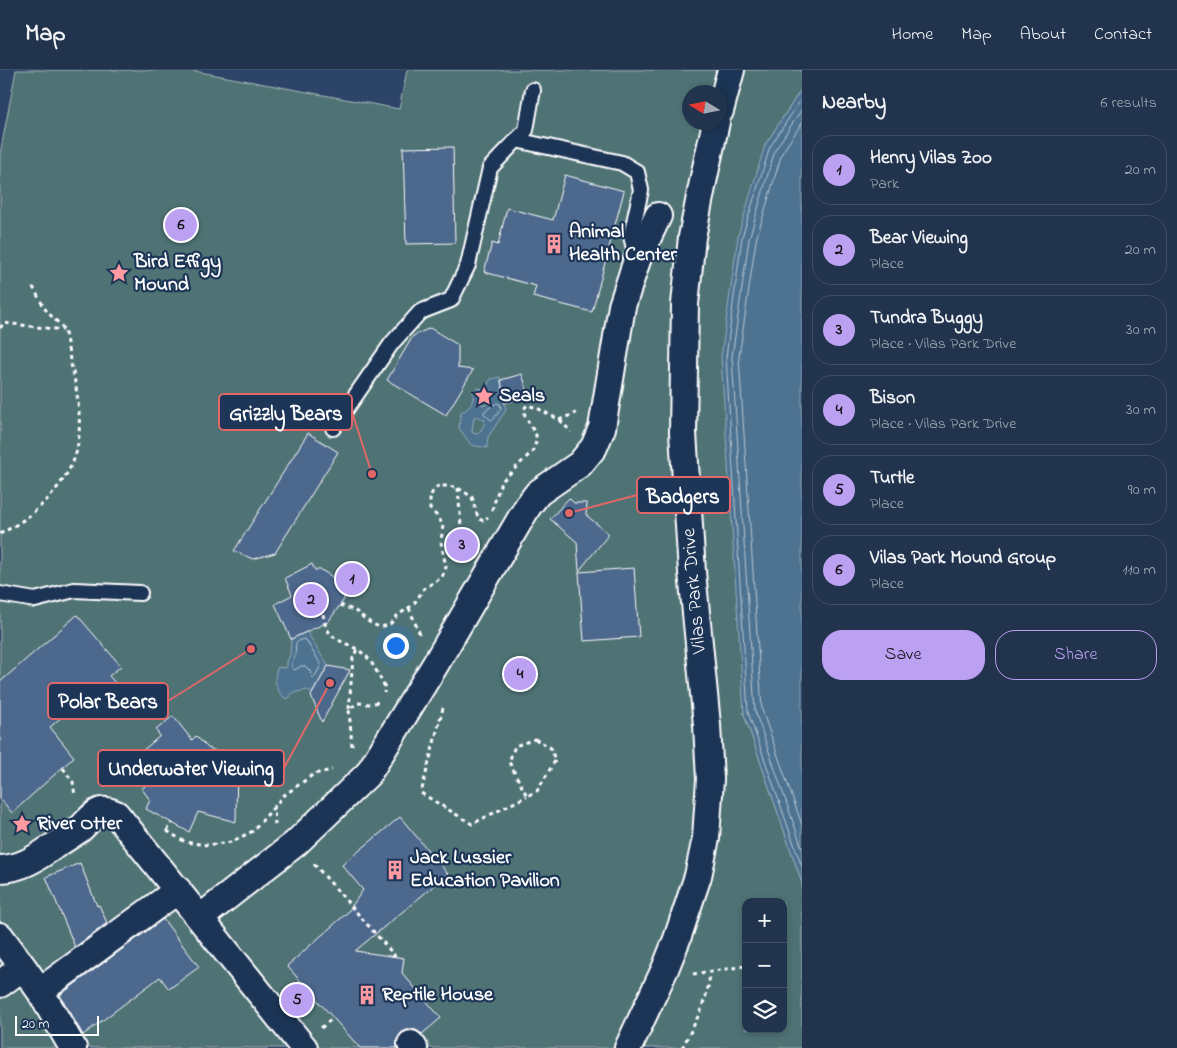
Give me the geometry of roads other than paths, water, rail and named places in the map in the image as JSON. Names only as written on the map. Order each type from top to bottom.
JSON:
[{"type":"street","points":[[727,85],[731,70]]},
{"type":"street","name":"Vilas Park Drive","points":[[628,1048],[677,939],[698,876],[706,838],[710,779],[707,726],[692,572],[683,433],[684,304],[692,237],[714,130]]},
{"type":"street","points":[[200,918],[296,843],[368,774],[435,665],[528,506],[538,493],[580,464],[594,447],[602,428],[622,306],[637,260],[658,216]]},
{"type":"street","points":[[0,869],[20,866],[34,860],[80,829],[95,814],[109,811],[116,814],[301,1047]]},
{"type":"street","points":[[40,991],[178,890]]},
{"type":"street","points":[[0,936],[40,991],[72,1048]]},
{"type":"street","points":[[0,984],[23,967]]},
{"type":"lane","points":[[333,428],[392,343],[420,312],[451,300],[468,265],[490,168],[526,130],[533,90]]},
{"type":"lane","points":[[516,140],[622,163],[637,172],[641,190],[631,236],[637,260]]},
{"type":"lane","points":[[0,594],[35,600],[74,590],[140,593]]},
{"type":"water","points":[[802,88],[802,883],[744,714],[721,357],[738,236],[765,145]]},
{"type":"water","points":[[500,377],[506,410],[488,437],[487,448],[471,445],[459,428],[461,412],[471,405],[473,392],[478,388],[482,389],[483,398],[480,404],[485,405],[492,401],[488,397],[486,387],[491,379]],"holes":[[[474,417],[485,420],[478,434],[473,433]]]},
{"type":"water","points":[[307,632],[328,666],[312,693],[307,690],[292,693],[287,699],[283,697],[276,685],[276,671],[278,667],[287,667],[291,639]]},
{"type":"place","name":"Vilas Park Mound Group","points":[[181,225]]},
{"type":"place","name":"Animal Health Center","points":[[554,244]]},
{"type":"place","name":"Bird Effigy Mound","points":[[119,273]]},
{"type":"place","name":"Seals","points":[[484,396]]},
{"type":"place","name":"Grizzly Bears","points":[[372,474]]},
{"type":"place","name":"Badgers","points":[[569,513]]},
{"type":"place","name":"Tundra Buggy","points":[[462,545]]},
{"type":"place","name":"Henry Vilas Zoo","points":[[352,579]]},
{"type":"place","name":"Bear Viewing","points":[[311,600]]},
{"type":"place","name":"Polar Bears","points":[[251,649]]},
{"type":"place","name":"Bison","points":[[520,674]]},
{"type":"place","name":"Underwater Viewing","points":[[330,683]]},
{"type":"place","name":"River Otter","points":[[22,824]]},
{"type":"place","name":"Jack Lussier Education Pavilion","points":[[395,870]]},
{"type":"place","name":"Reptile House","points":[[367,995]]},
{"type":"place","name":"Turtle","points":[[297,1000]]}]
